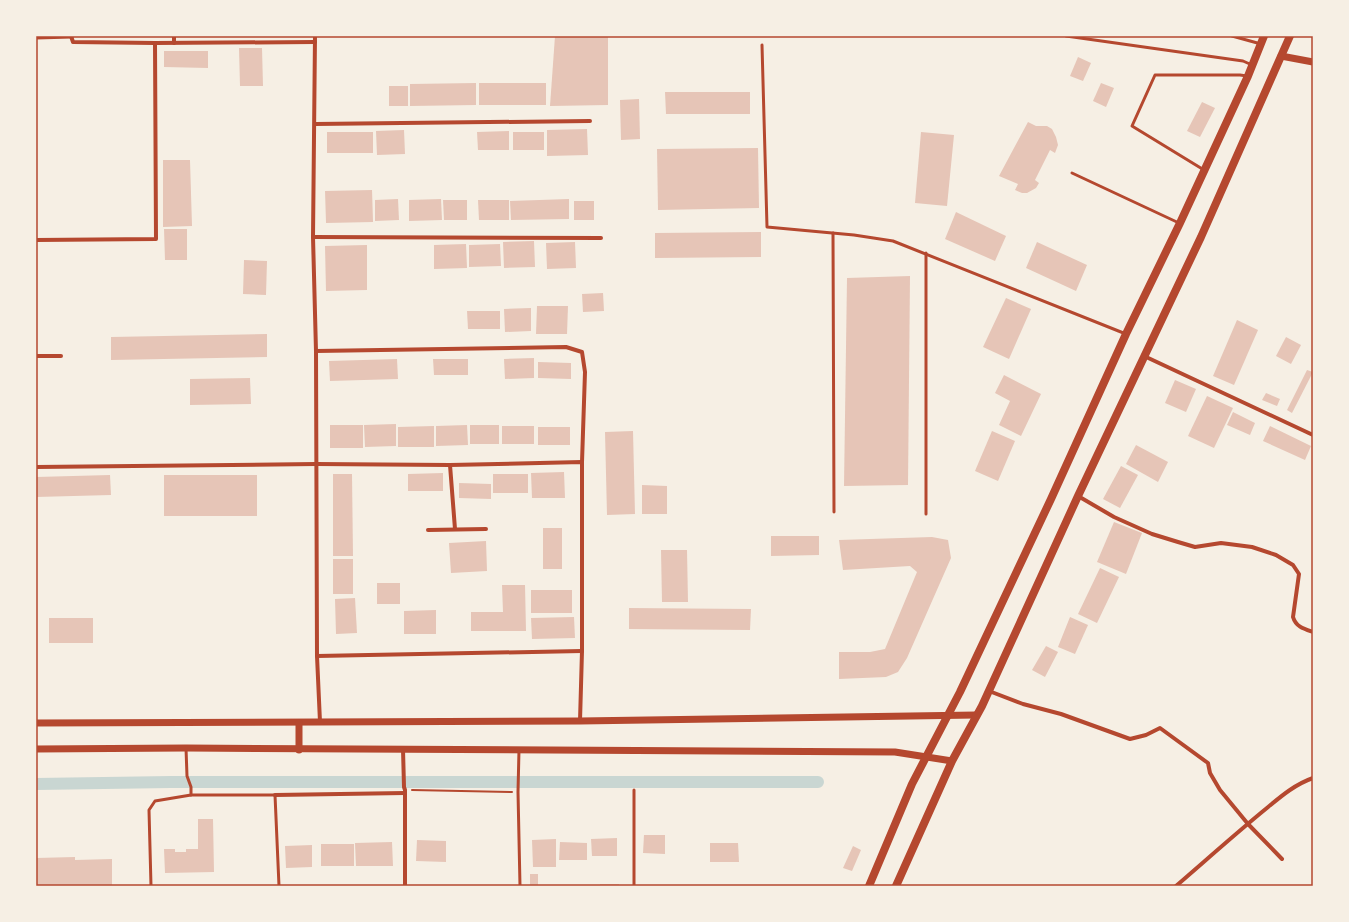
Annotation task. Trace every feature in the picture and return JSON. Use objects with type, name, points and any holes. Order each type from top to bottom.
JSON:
[{"type":"main road","points":[[869,886],[912,784],[948,715],[1051,499],[1126,334],[1180,223],[1248,76],[1264,36]]},
{"type":"main road","points":[[896,886],[952,761],[988,691],[1201,236],[1290,36]]},
{"type":"street","points":[[72,36],[73,42],[315,42]]},
{"type":"street","points":[[174,36],[174,43]]},
{"type":"street","points":[[315,36],[313,237],[316,351],[318,656],[320,723]]},
{"type":"street","points":[[36,240],[156,239],[155,43]]},
{"type":"street","points":[[1281,56],[1313,62]]},
{"type":"street","points":[[315,124],[590,121]]},
{"type":"street","points":[[313,237],[601,238]]},
{"type":"street","points":[[316,351],[566,347],[582,352],[585,372],[582,462],[582,651],[580,721]]},
{"type":"street","points":[[36,356],[61,356]]},
{"type":"street","points":[[1144,356],[1313,435]]},
{"type":"street","points":[[36,467],[316,464],[450,465],[582,462]]},
{"type":"street","points":[[450,465],[454,529]]},
{"type":"street","points":[[1078,496],[1114,516],[1152,534],[1194,547],[1220,543],[1252,547],[1276,556],[1293,565],[1299,574],[1293,617],[1294,622],[1299,627],[1313,632]]},
{"type":"street","points":[[428,530],[486,529]]},
{"type":"street","points":[[318,656],[582,651]]},
{"type":"street","points":[[988,691],[1023,704],[1061,714],[1130,739],[1146,735],[1160,728],[1208,763],[1210,773],[1217,784],[1248,824],[1282,859]]},
{"type":"street","points":[[36,723],[580,721],[976,715]]},
{"type":"street","points":[[299,723],[299,750]]},
{"type":"street","points":[[36,749],[186,748],[299,750],[403,749],[895,752],[952,761]]},
{"type":"street","points":[[403,749],[403,776],[405,790],[405,886]]},
{"type":"street","points":[[1176,886],[1290,790],[1313,778]]},
{"type":"street","points":[[275,795],[405,790]]},
{"type":"lane","points":[[36,38],[72,36]]},
{"type":"lane","points":[[1066,36],[1243,61],[1252,65]]},
{"type":"lane","points":[[1232,36],[1261,44]]},
{"type":"lane","points":[[762,45],[767,227],[833,233],[893,241],[1126,334]]},
{"type":"lane","points":[[1204,170],[1132,126],[1155,75],[1248,76]]},
{"type":"lane","points":[[1072,173],[1180,223]]},
{"type":"lane","points":[[833,233],[834,512]]},
{"type":"lane","points":[[926,253],[926,514]]},
{"type":"lane","points":[[186,748],[187,776],[191,787],[191,794]]},
{"type":"lane","points":[[519,750],[518,792],[520,886]]},
{"type":"lane","points":[[634,790],[634,886]]},
{"type":"lane","points":[[151,886],[149,810],[154,801],[191,794],[275,795],[279,886]]},
{"type":"path","points":[[405,790],[518,792]]},
{"type":"building","points":[[555,36],[608,36],[608,105],[550,106]]},
{"type":"building","points":[[239,48],[262,48],[263,86],[240,86]]},
{"type":"building","points":[[164,51],[208,51],[208,68],[164,67]]},
{"type":"building","points":[[1078,57],[1091,63],[1083,81],[1070,76]]},
{"type":"building","points":[[476,83],[476,105],[410,106],[410,84]]},
{"type":"building","points":[[479,83],[546,83],[546,105],[479,105]]},
{"type":"building","points":[[1101,83],[1114,88],[1106,107],[1093,101]]},
{"type":"building","points":[[389,86],[408,86],[408,106],[389,106]]},
{"type":"building","points":[[665,92],[750,92],[750,114],[666,114]]},
{"type":"building","points":[[639,99],[640,139],[621,140],[620,100]]},
{"type":"building","points":[[1202,102],[1215,108],[1200,137],[1187,131]]},
{"type":"building","points":[[1028,122],[1036,126],[1047,126],[1052,129],[1058,145],[1055,153],[1050,150],[1035,180],[1039,183],[1036,188],[1027,193],[1022,193],[1015,190],[1018,184],[999,176]]},
{"type":"building","points":[[587,129],[588,155],[547,156],[547,130]]},
{"type":"building","points":[[404,130],[405,154],[377,155],[376,131]]},
{"type":"building","points":[[509,131],[509,150],[478,150],[477,132]]},
{"type":"building","points":[[327,132],[373,132],[373,153],[327,153]]},
{"type":"building","points":[[513,132],[544,132],[544,150],[513,150]]},
{"type":"building","points":[[921,132],[954,135],[947,206],[915,203]]},
{"type":"building","points":[[758,148],[759,208],[658,210],[657,149]]},
{"type":"building","points":[[163,160],[190,160],[192,226],[163,227]]},
{"type":"building","points":[[372,190],[373,222],[326,223],[325,191]]},
{"type":"building","points":[[398,199],[399,220],[375,221],[375,200]]},
{"type":"building","points":[[441,199],[442,220],[409,221],[409,200]]},
{"type":"building","points":[[569,199],[569,219],[511,220],[510,201]]},
{"type":"building","points":[[443,200],[467,200],[467,220],[444,220]]},
{"type":"building","points":[[478,200],[509,200],[509,220],[479,220]]},
{"type":"building","points":[[574,201],[594,201],[594,220],[574,220]]},
{"type":"building","points":[[956,212],[1006,236],[995,261],[945,239]]},
{"type":"building","points":[[164,229],[187,229],[187,260],[165,260]]},
{"type":"building","points":[[761,232],[761,257],[655,258],[655,233]]},
{"type":"building","points":[[534,241],[535,267],[504,268],[503,242]]},
{"type":"building","points":[[575,242],[576,268],[547,269],[546,243]]},
{"type":"building","points":[[1037,242],[1087,265],[1076,291],[1026,268]]},
{"type":"building","points":[[466,244],[467,268],[434,269],[434,245]]},
{"type":"building","points":[[500,244],[501,266],[469,267],[469,245]]},
{"type":"building","points":[[367,245],[367,290],[326,291],[325,246]]},
{"type":"building","points":[[244,260],[267,261],[266,295],[243,294]]},
{"type":"building","points":[[910,276],[908,485],[844,486],[847,278]]},
{"type":"building","points":[[603,293],[604,311],[583,312],[582,294]]},
{"type":"building","points":[[1006,298],[1031,309],[1009,359],[983,347]]},
{"type":"building","points":[[537,306],[568,306],[567,334],[536,334]]},
{"type":"building","points":[[531,308],[531,331],[505,332],[504,309]]},
{"type":"building","points":[[467,311],[500,311],[500,329],[468,329]]},
{"type":"building","points":[[1237,320],[1258,330],[1234,385],[1213,376]]},
{"type":"building","points":[[267,334],[267,357],[111,360],[111,337]]},
{"type":"building","points":[[1286,337],[1301,345],[1291,364],[1276,356]]},
{"type":"building","points":[[534,358],[534,378],[505,379],[504,359]]},
{"type":"building","points":[[397,359],[398,379],[330,381],[329,361]]},
{"type":"building","points":[[433,359],[468,359],[468,375],[434,375]]},
{"type":"building","points":[[538,362],[571,363],[571,379],[538,378]]},
{"type":"building","points":[[1307,370],[1313,372],[1292,413],[1287,410]]},
{"type":"building","points":[[1004,375],[1041,394],[1021,436],[999,425],[1010,401],[995,393]]},
{"type":"building","points":[[250,378],[251,404],[190,405],[190,379]]},
{"type":"building","points":[[1175,380],[1196,389],[1186,412],[1165,403]]},
{"type":"building","points":[[1266,393],[1280,399],[1277,406],[1262,400]]},
{"type":"building","points":[[1207,396],[1233,408],[1214,448],[1188,436]]},
{"type":"building","points":[[1233,412],[1255,423],[1250,435],[1227,425]]},
{"type":"building","points":[[396,424],[396,446],[365,447],[364,425]]},
{"type":"building","points":[[330,425],[363,425],[363,448],[330,448]]},
{"type":"building","points":[[467,425],[468,445],[436,446],[436,426]]},
{"type":"building","points":[[470,425],[499,425],[499,444],[470,444]]},
{"type":"building","points":[[434,426],[434,447],[398,447],[398,427]]},
{"type":"building","points":[[502,426],[534,426],[534,444],[502,444]]},
{"type":"building","points":[[1270,426],[1311,446],[1305,460],[1263,441]]},
{"type":"building","points":[[538,427],[570,427],[570,445],[538,445]]},
{"type":"building","points":[[633,431],[635,514],[607,515],[605,432]]},
{"type":"building","points":[[992,431],[1015,441],[998,481],[975,471]]},
{"type":"building","points":[[1136,445],[1168,462],[1158,482],[1126,464]]},
{"type":"building","points":[[1121,466],[1138,475],[1120,508],[1103,499]]},
{"type":"building","points":[[564,472],[565,498],[532,498],[531,473]]},
{"type":"building","points":[[443,473],[443,491],[408,491],[408,474]]},
{"type":"building","points":[[333,474],[352,474],[353,556],[333,556]]},
{"type":"building","points":[[493,474],[528,474],[528,493],[493,493]]},
{"type":"building","points":[[110,475],[111,495],[36,497],[36,477]]},
{"type":"building","points":[[164,475],[257,475],[257,516],[164,516]]},
{"type":"building","points":[[459,483],[491,484],[491,499],[459,498]]},
{"type":"building","points":[[642,485],[667,486],[667,514],[642,514]]},
{"type":"building","points":[[1114,522],[1142,533],[1126,574],[1097,562]]},
{"type":"building","points":[[543,528],[562,528],[562,569],[543,569]]},
{"type":"building","points":[[771,536],[819,536],[819,555],[771,556]]},
{"type":"building","points":[[932,537],[948,540],[951,558],[907,658],[898,672],[886,677],[839,679],[839,652],[870,652],[885,649],[917,572],[910,566],[843,570],[839,540]]},
{"type":"building","points":[[486,541],[487,571],[451,573],[449,543]]},
{"type":"building","points":[[661,550],[687,550],[688,602],[662,602]]},
{"type":"building","points":[[333,559],[353,559],[353,594],[333,594]]},
{"type":"building","points":[[1100,568],[1119,577],[1097,623],[1078,614]]},
{"type":"building","points":[[377,583],[400,583],[400,604],[377,604]]},
{"type":"building","points":[[502,585],[525,585],[526,631],[471,631],[471,612],[503,612]]},
{"type":"building","points":[[531,590],[572,590],[572,613],[531,613]]},
{"type":"building","points":[[355,598],[357,633],[336,634],[335,599]]},
{"type":"building","points":[[629,608],[751,609],[750,630],[629,629]]},
{"type":"building","points":[[436,610],[436,634],[404,634],[404,611]]},
{"type":"building","points":[[574,617],[575,638],[532,639],[531,618]]},
{"type":"building","points":[[1070,617],[1088,625],[1075,654],[1058,647]]},
{"type":"building","points":[[49,618],[93,618],[93,643],[49,643]]},
{"type":"building","points":[[1046,646],[1058,652],[1045,677],[1032,670]]},
{"type":"building","points":[[198,819],[213,819],[214,872],[165,873],[164,849],[175,849],[175,852],[186,852],[186,849],[198,849]]},
{"type":"building","points":[[644,835],[665,835],[665,854],[643,853]]},
{"type":"building","points":[[617,838],[617,856],[592,856],[591,839]]},
{"type":"building","points":[[556,839],[556,867],[533,867],[532,840]]},
{"type":"building","points":[[417,840],[446,841],[446,862],[416,861]]},
{"type":"building","points":[[392,842],[393,866],[356,866],[355,843]]},
{"type":"building","points":[[560,842],[587,843],[587,860],[559,860]]},
{"type":"building","points":[[710,843],[738,843],[739,862],[710,862]]},
{"type":"building","points":[[321,844],[354,844],[354,866],[321,866]]},
{"type":"building","points":[[312,845],[312,867],[286,868],[285,846]]},
{"type":"building","points":[[853,846],[861,850],[852,871],[843,868]]},
{"type":"building","points":[[75,857],[75,860],[112,859],[112,886],[36,886],[36,858]]},
{"type":"building","points":[[530,874],[538,874],[538,886],[530,886]]},
{"type":"building","points":[[600,884],[619,884],[619,886],[600,886]]},
{"type":"waterway","points":[[36,784],[171,782],[818,782]]}]
